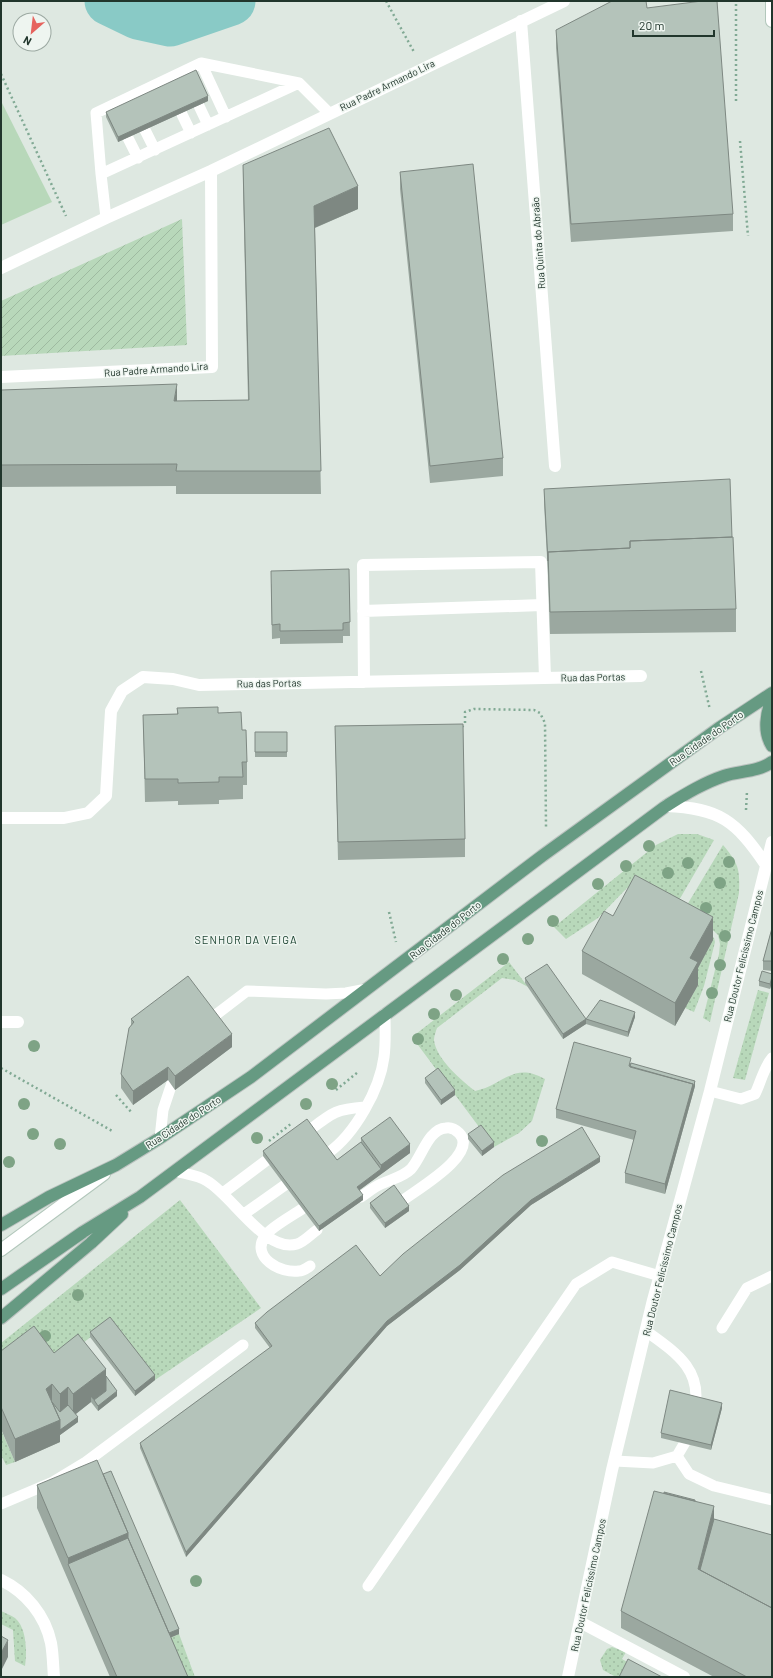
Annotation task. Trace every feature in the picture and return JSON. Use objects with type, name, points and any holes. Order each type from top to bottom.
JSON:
[{"type":"main road","name":"Rua Cidade do Porto","points":[[1,1225],[49,1197],[116,1165],[160,1138],[251,1077],[542,856],[719,728],[772,693]]},
{"type":"main road","points":[[772,699],[768,708],[766,725],[772,746]]},
{"type":"main road","points":[[1,1289],[175,1171],[666,806],[693,790],[724,776],[756,769],[772,762]]},
{"type":"main road","points":[[1,1318],[91,1243],[140,1196]]},
{"type":"street","name":"Rua Padre Armando Lira","points":[[1,268],[106,218],[211,171],[564,1]]},
{"type":"street","points":[[772,1],[772,21]]},
{"type":"street","name":"Rua Quinta do Abraão","points":[[521,21],[555,466]]},
{"type":"street","name":"Rua Padre Armando Lira","points":[[1,377],[212,367],[211,171]]},
{"type":"street","points":[[364,682],[363,565],[541,562],[545,678]]},
{"type":"street","points":[[363,611],[542,605]]},
{"type":"street","name":"Rua das Portas","points":[[1,818],[64,818],[88,813],[106,796],[111,712],[122,691],[143,677],[172,679],[199,685],[641,676]]},
{"type":"street","points":[[666,806],[691,807],[722,816],[750,841],[769,862]]},
{"type":"street","name":"Rua Doutor Felicíssimo Campos","points":[[568,1677],[614,1461],[646,1330],[710,1091],[769,862],[772,842]]},
{"type":"street","points":[[1,1022],[18,1022]]},
{"type":"street","name":"Rua Cidade do Porto","points":[[1,1250],[116,1165]]},
{"type":"street","points":[[1,1580],[27,1598],[42,1618],[51,1643],[54,1677]]},
{"type":"street","points":[[580,1622],[684,1677]]},
{"type":"lane","points":[[201,62],[226,117]]},
{"type":"lane","points":[[106,218],[96,112],[201,62],[299,83],[329,113]]},
{"type":"lane","points":[[183,71],[208,125]]},
{"type":"lane","points":[[165,80],[192,133]]},
{"type":"lane","points":[[101,174],[299,83]]},
{"type":"lane","points":[[129,97],[155,150]]},
{"type":"lane","points":[[112,105],[138,158]]},
{"type":"lane","points":[[197,1029],[247,991],[326,994],[346,993],[369,988]]},
{"type":"lane","points":[[328,1153],[340,1149],[365,1107],[378,1081],[384,1059],[385,1014]]},
{"type":"lane","points":[[710,1091],[741,1099],[755,1094],[761,1083],[764,1070],[772,1058]]},
{"type":"lane","points":[[160,1138],[163,1110],[174,1077],[164,1062]]},
{"type":"lane","points":[[311,1128],[329,1115],[341,1109],[365,1107]]},
{"type":"lane","points":[[361,1197],[369,1187],[401,1177],[411,1169],[428,1141],[436,1133],[445,1128],[455,1129],[463,1137],[464,1146],[461,1154],[452,1165],[402,1201]]},
{"type":"lane","points":[[223,1193],[267,1160]]},
{"type":"lane","points":[[175,1171],[206,1180],[223,1193],[244,1214],[255,1228],[265,1235],[288,1246],[298,1244],[317,1230]]},
{"type":"lane","points":[[244,1214],[285,1185]]},
{"type":"lane","points":[[302,1209],[265,1235],[261,1250],[265,1258],[275,1267],[287,1271],[299,1271],[310,1266]]},
{"type":"lane","points":[[368,1586],[576,1284],[612,1262],[660,1276]]},
{"type":"lane","points":[[722,1328],[748,1288],[772,1276]]},
{"type":"lane","points":[[614,1461],[652,1463],[677,1456],[687,1439],[697,1396],[694,1379],[677,1354],[646,1330]]},
{"type":"lane","points":[[1,1504],[53,1482],[86,1462],[243,1345]]},
{"type":"lane","points":[[677,1456],[689,1474],[714,1486],[772,1500]]},
{"type":"path","points":[[386,1],[423,68]]},
{"type":"path","points":[[736,1],[736,101]]},
{"type":"path","points":[[1,74],[74,233]]},
{"type":"path","points":[[740,141],[748,236]]},
{"type":"path","points":[[701,671],[712,715]]},
{"type":"path","points":[[460,730],[465,723],[466,712],[474,709],[534,710],[540,713],[545,723],[546,829]]},
{"type":"path","points":[[745,813],[747,791]]},
{"type":"path","points":[[389,912],[397,946]]},
{"type":"path","points":[[1,1068],[114,1132]]},
{"type":"path","points":[[116,1095],[132,1113]]},
{"type":"green space","points":[[1,101],[52,202],[1,225]]},
{"type":"green space","points":[[182,219],[187,345],[1,356],[1,301]]},
{"type":"green space","points":[[678,834],[697,834],[714,840],[678,902],[638,886],[627,888],[598,918],[566,939],[554,927],[656,845]]},
{"type":"green space","points":[[723,845],[735,862],[739,872],[739,893],[710,1022],[703,1018],[719,954],[720,944],[718,935],[687,905]]},
{"type":"green space","points":[[705,930],[714,938],[715,942],[704,986],[694,1012],[685,1008],[698,985],[690,981]]},
{"type":"green space","points":[[509,962],[528,987],[515,980],[502,978],[437,1028],[434,1038],[436,1047],[444,1062],[456,1075],[475,1091],[485,1088],[516,1073],[525,1072],[545,1079],[532,1121],[519,1133],[494,1147],[412,1037]]},
{"type":"green space","points":[[758,990],[769,993],[745,1080],[733,1078]]},
{"type":"green space","points":[[180,1200],[261,1308],[155,1380],[110,1322],[74,1350],[1,1374],[1,1343]]},
{"type":"green space","points":[[2,1432],[15,1462],[6,1465],[1,1455]]},
{"type":"green space","points":[[1,1611],[15,1618],[22,1628],[26,1648],[25,1666],[15,1661],[13,1630],[1,1624]]},
{"type":"green space","points":[[179,1634],[195,1677],[181,1677],[165,1640]]},
{"type":"green space","points":[[612,1647],[626,1652],[622,1659],[634,1666],[628,1677],[616,1677],[603,1670],[600,1660],[607,1649]]},
{"type":"building","points":[[612,1],[646,1],[647,8],[702,1],[717,1],[733,214],[571,224],[556,30]]},
{"type":"building","points":[[196,70],[208,96],[118,137],[106,112]]},
{"type":"building","points":[[329,128],[358,186],[314,206],[321,471],[176,471],[177,464],[1,465],[1,390],[177,384],[174,401],[249,400],[243,165]]},
{"type":"building","points":[[473,164],[503,458],[430,466],[400,172]]},
{"type":"building","points":[[730,479],[732,537],[630,541],[630,548],[548,552],[548,561],[544,489]]},
{"type":"building","points":[[733,537],[736,609],[550,612],[548,552],[630,548],[630,541]]},
{"type":"building","points":[[349,569],[350,622],[343,623],[343,630],[280,631],[280,624],[272,625],[271,571]]},
{"type":"building","points":[[218,707],[218,713],[241,712],[242,730],[246,730],[247,762],[242,762],[243,777],[219,777],[219,782],[178,783],[178,779],[145,779],[143,715],[178,714],[177,708]]},
{"type":"building","points":[[463,724],[465,839],[338,842],[335,726]]},
{"type":"building","points":[[255,732],[287,732],[287,752],[255,752]]},
{"type":"building","points":[[635,875],[713,917],[690,958],[698,962],[675,1003],[582,951],[604,911],[613,916]]},
{"type":"building","points":[[772,928],[772,961],[763,961]]},
{"type":"building","points":[[547,964],[586,1019],[563,1034],[525,978]]},
{"type":"building","points":[[762,971],[772,974],[770,984],[759,981]]},
{"type":"building","points":[[188,976],[232,1034],[175,1076],[168,1067],[133,1091],[121,1074],[129,1028],[134,1022],[131,1019]]},
{"type":"building","points":[[600,1000],[635,1012],[628,1032],[586,1019]]},
{"type":"building","points":[[574,1042],[631,1058],[629,1066],[693,1084],[665,1184],[625,1173],[636,1131],[556,1109]]},
{"type":"building","points":[[631,1063],[695,1081],[693,1088],[693,1084],[630,1067]]},
{"type":"building","points":[[438,1068],[455,1090],[441,1100],[425,1078]]},
{"type":"building","points":[[390,1117],[410,1144],[381,1165],[361,1138]]},
{"type":"building","points":[[307,1119],[337,1160],[361,1142],[381,1169],[357,1187],[363,1195],[319,1226],[263,1151]]},
{"type":"building","points":[[481,1125],[494,1142],[482,1151],[468,1134]]},
{"type":"building","points":[[582,1127],[600,1157],[531,1200],[460,1265],[387,1321],[186,1552],[140,1443],[272,1346],[255,1323],[267,1312],[356,1245],[380,1276],[403,1254],[503,1175]]},
{"type":"building","points":[[394,1185],[409,1206],[385,1223],[370,1203]]},
{"type":"building","points":[[110,1317],[155,1375],[135,1391],[90,1332]]},
{"type":"building","points":[[34,1326],[54,1353],[78,1334],[106,1369],[73,1394],[68,1387],[60,1394],[52,1384],[46,1389],[60,1420],[15,1439],[1,1407],[1,1351]]},
{"type":"building","points":[[106,1376],[117,1391],[98,1406],[94,1400],[106,1391]]},
{"type":"building","points":[[670,1390],[722,1403],[711,1445],[661,1433]]},
{"type":"building","points":[[52,1402],[60,1412],[68,1405],[78,1417],[60,1430],[60,1420]]},
{"type":"building","points":[[97,1460],[128,1533],[68,1558],[37,1485]]},
{"type":"building","points":[[111,1471],[179,1629],[169,1633],[128,1538],[128,1533],[103,1474]]},
{"type":"building","points":[[654,1491],[714,1506],[698,1569],[772,1608],[772,1677],[747,1677],[621,1611]]},
{"type":"building","points":[[664,1493],[695,1500],[695,1501]]},
{"type":"building","points":[[714,1519],[772,1535],[772,1608],[700,1570]]},
{"type":"building","points":[[128,1538],[188,1677],[117,1677],[68,1564]]},
{"type":"building","points":[[1,1636],[8,1640],[1,1653]]},
{"type":"building","points":[[628,1659],[662,1677],[619,1677]]},
{"type":"waterway","points":[[109,1],[138,15],[170,22],[231,1]]},
{"type":"district","name":"SENHOR DA VEIGA","points":[[246,940]]}]
